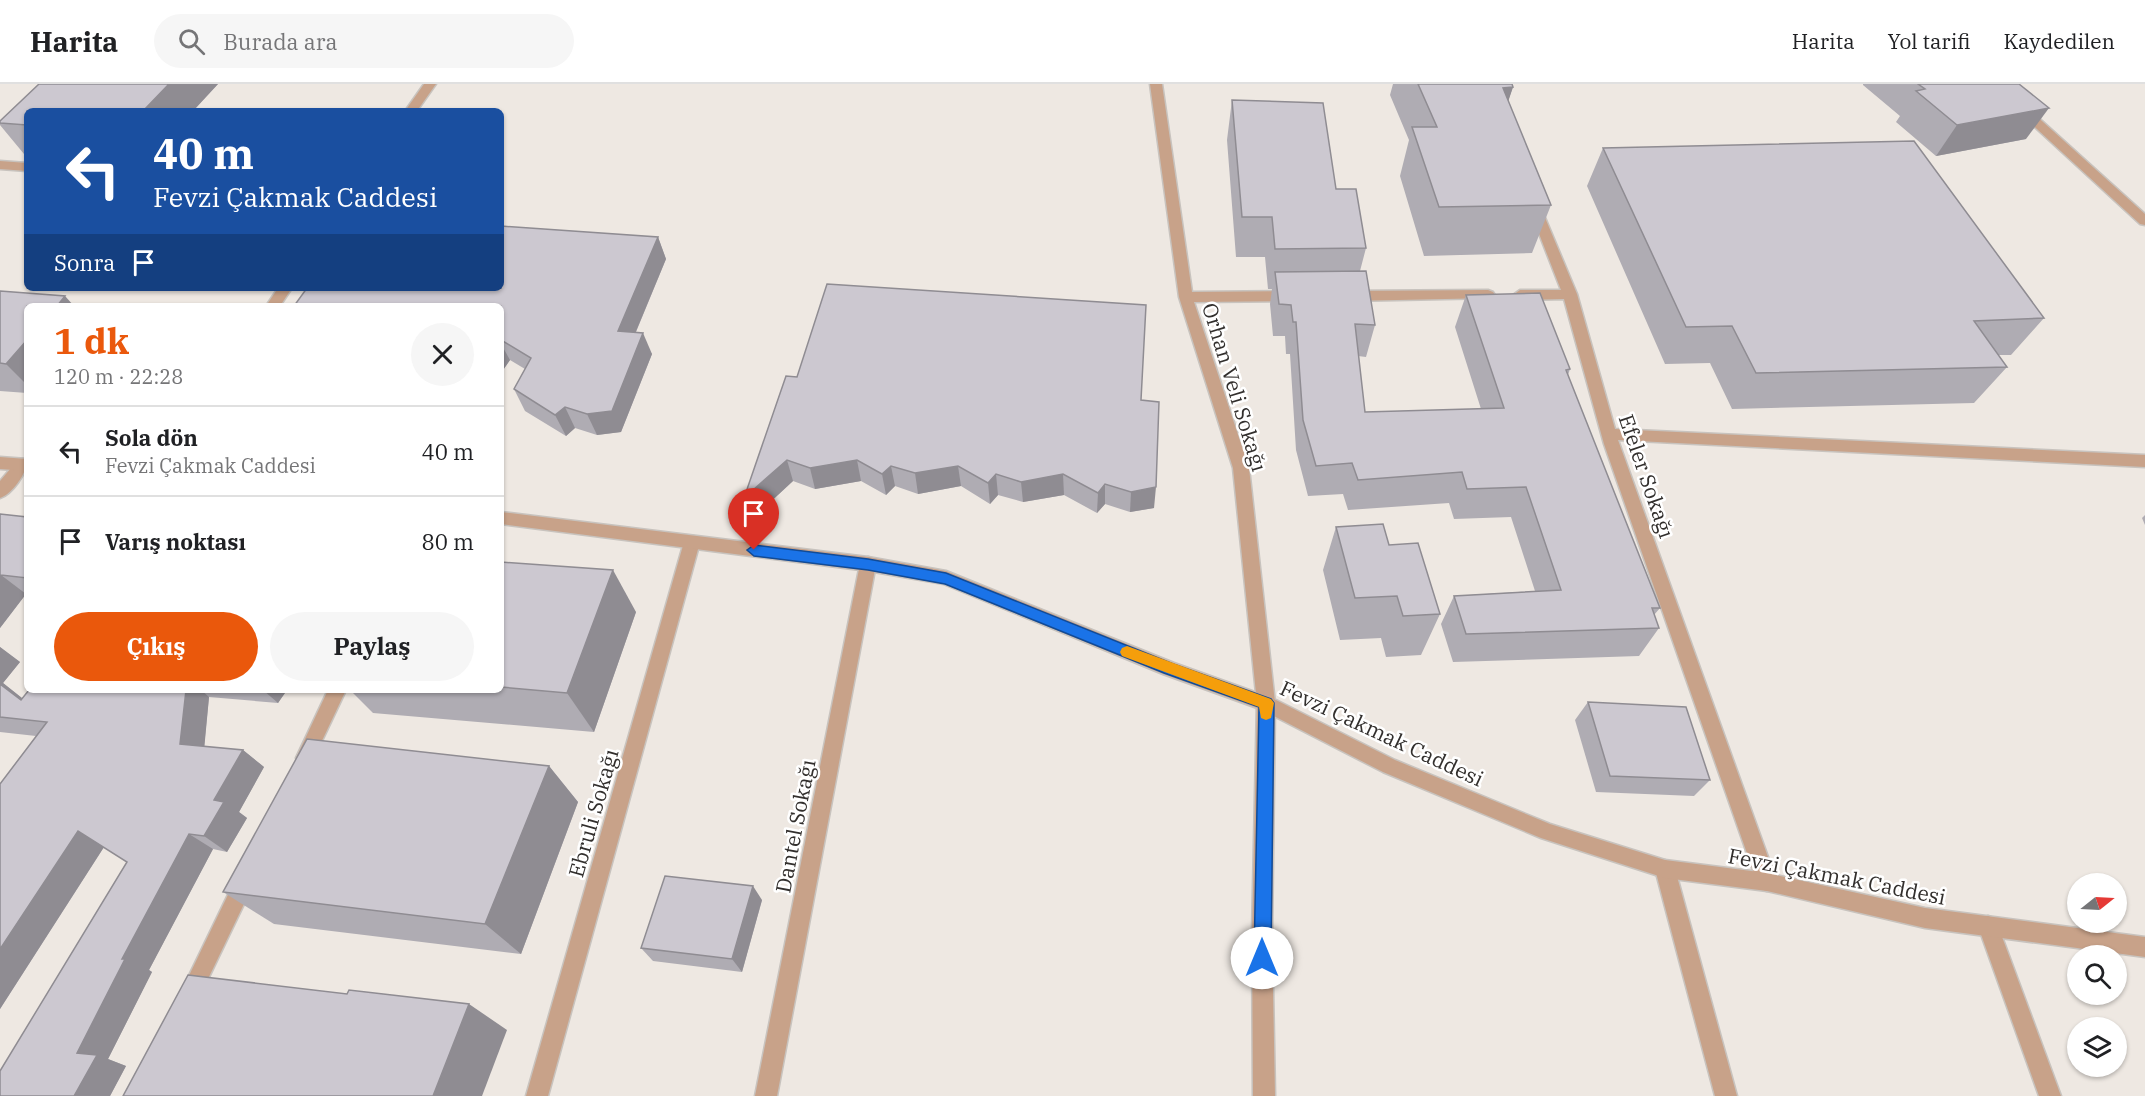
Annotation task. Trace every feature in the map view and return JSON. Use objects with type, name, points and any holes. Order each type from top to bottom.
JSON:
[{"type":"street","points":[[413,108],[430,84]]},
{"type":"street","name":"Orhan Veli Sokağı","points":[[1156,84],[1186,297],[1241,468],[1266,703],[1262,935],[1264,1096]]},
{"type":"street","points":[[1994,84],[2145,221]]},
{"type":"street","points":[[0,165],[24,167]]},
{"type":"street","name":"Efeler Sokağı","points":[[1530,195],[1570,294],[1609,434],[1767,882]]},
{"type":"street","points":[[1338,296],[1570,294]]},
{"type":"street","points":[[1186,297],[1303,296]]},
{"type":"street","points":[[1609,434],[2145,461]]},
{"type":"street","points":[[0,463],[24,465]]},
{"type":"street","points":[[0,492],[24,466]]},
{"type":"street","name":"Fevzi Çakmak Caddesi","points":[[504,518],[868,564],[946,578],[1169,669],[1266,703],[1389,766],[1538,828],[1665,869],[1767,882],[1926,918],[2145,947]]},
{"type":"street","name":"Ebruli Sokağı","points":[[537,1096],[692,542]]},
{"type":"street","name":"Dantel Sokağı","points":[[766,1096],[868,564]]},
{"type":"street","points":[[296,776],[337,693]]},
{"type":"street","points":[[183,1011],[255,861]]},
{"type":"street","points":[[1665,869],[1726,1096]]},
{"type":"street","points":[[1988,926],[2050,1096]]},
{"type":"building","points":[[39,84],[169,84],[146,108],[24,108],[24,125],[0,123]]},
{"type":"building","points":[[1418,84],[1512,84],[1513,87],[1503,88],[1551,205],[1439,207],[1412,127],[1437,127]]},
{"type":"building","points":[[1918,84],[2019,84],[2049,108],[1957,125],[1916,91],[1925,89]]},
{"type":"building","points":[[1232,100],[1323,103],[1336,189],[1356,189],[1366,248],[1275,249],[1272,217],[1242,217]]},
{"type":"building","points":[[1914,141],[2044,318],[1974,321],[2007,367],[1756,373],[1732,326],[1686,327],[1603,148]]},
{"type":"building","points":[[504,226],[658,237],[618,331],[643,333],[612,411],[587,414],[565,407],[555,415],[514,389],[531,358],[504,342],[504,303],[296,303],[305,291],[504,291]]},
{"type":"building","points":[[1366,271],[1375,325],[1355,324],[1365,412],[1504,408],[1466,295],[1540,293],[1570,369],[1566,370],[1660,608],[1652,608],[1659,628],[1466,634],[1454,596],[1561,590],[1526,487],[1467,489],[1462,472],[1358,480],[1352,463],[1316,466],[1303,420],[1296,322],[1293,322],[1291,305],[1279,304],[1275,272]]},
{"type":"building","points":[[827,284],[1146,305],[1141,400],[1159,402],[1156,487],[1131,492],[1105,484],[1098,493],[1063,474],[1021,482],[996,474],[988,483],[958,466],[915,473],[891,466],[882,474],[857,460],[810,468],[787,460],[744,498],[786,376],[797,377]]},
{"type":"building","points":[[0,291],[65,296],[59,303],[24,303],[24,343],[6,364],[0,363]]},
{"type":"building","points":[[0,514],[24,517],[24,578],[0,576]]},
{"type":"building","points":[[1383,524],[1389,545],[1418,543],[1440,614],[1403,616],[1397,596],[1355,598],[1336,527]]},
{"type":"building","points":[[504,562],[613,570],[567,693],[504,687]]},
{"type":"building","points":[[0,684],[21,700],[27,693],[186,693],[180,744],[243,750],[214,800],[224,802],[204,836],[189,834],[122,959],[125,959],[77,1053],[97,1055],[74,1096],[0,1096],[0,1071],[127,862],[78,831],[0,949],[0,784],[47,722],[0,717]]},
{"type":"building","points":[[1588,702],[1686,707],[1710,780],[1610,776]]},
{"type":"building","points":[[307,739],[549,766],[485,924],[223,892]]},
{"type":"building","points":[[665,876],[753,886],[732,959],[641,948]]},
{"type":"building","points":[[188,975],[347,994],[349,990],[469,1004],[433,1096],[123,1096]]},
{"type":"slow traffic","points":[[1127,652],[1266,703],[1266,714]]},
{"type":"route","points":[[754,550],[868,564],[946,578],[1169,669],[1266,703],[1262,958]]}]
